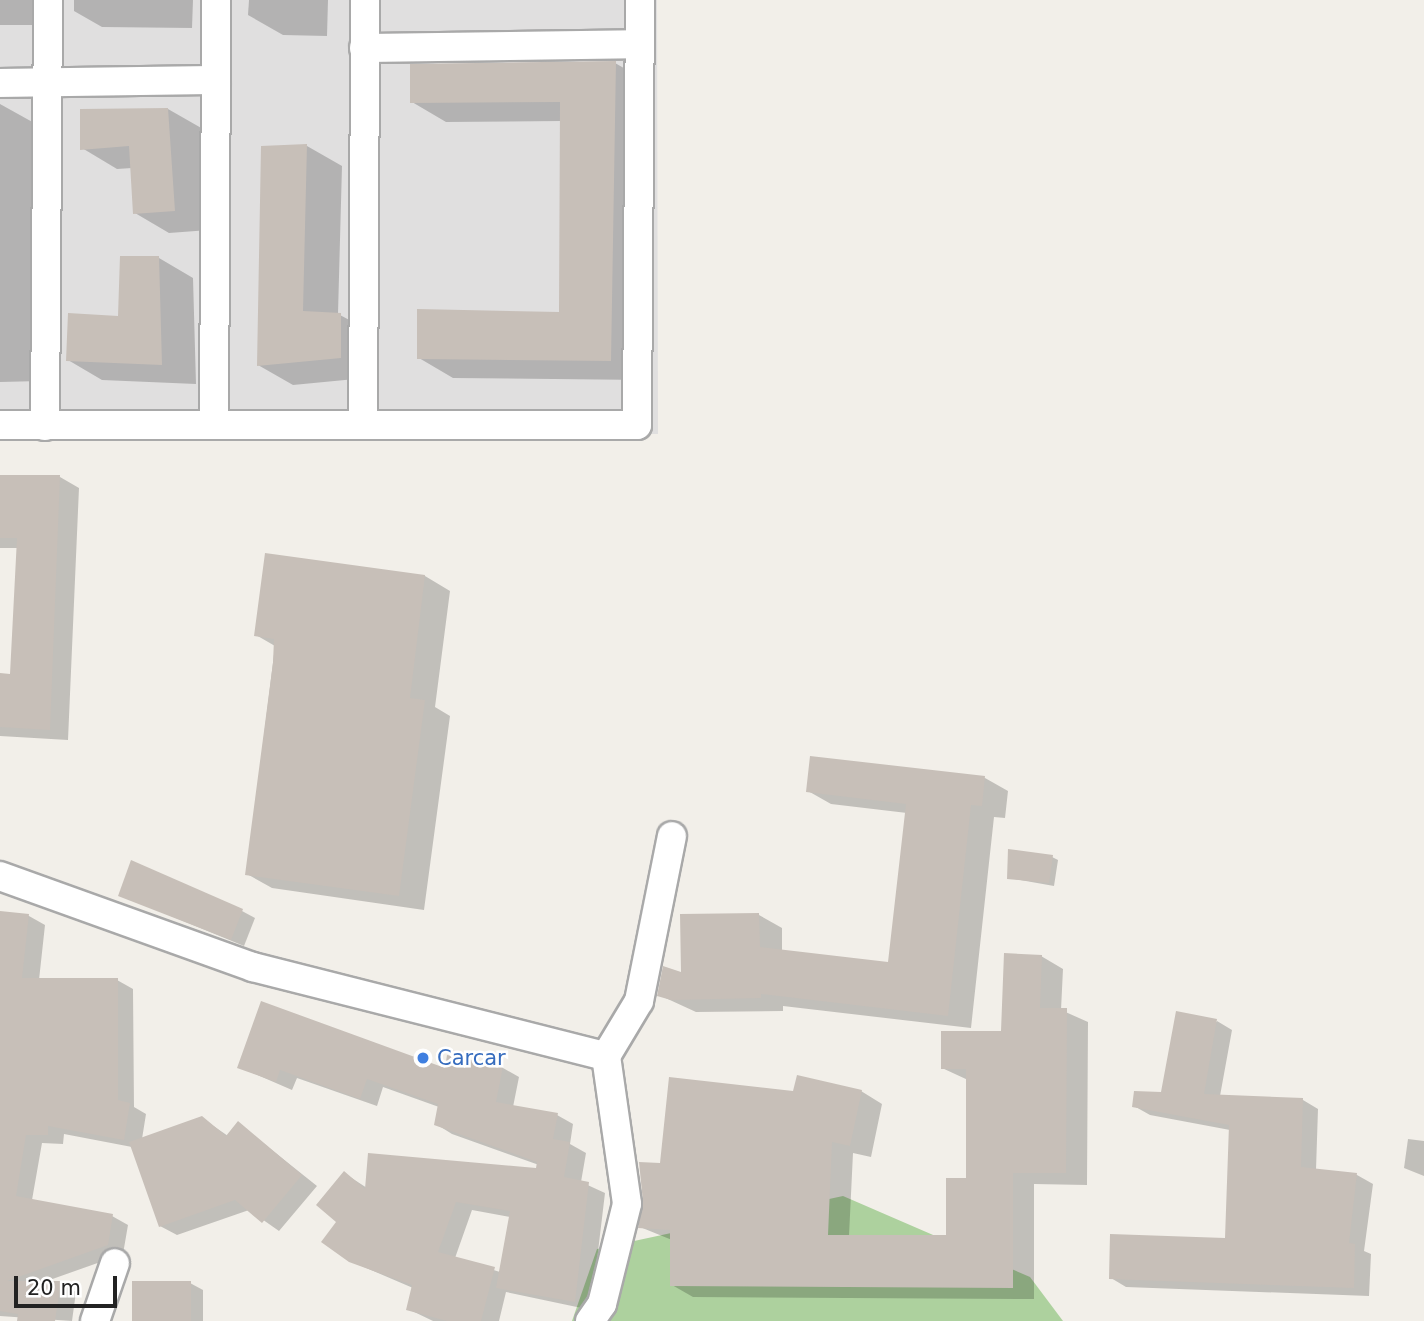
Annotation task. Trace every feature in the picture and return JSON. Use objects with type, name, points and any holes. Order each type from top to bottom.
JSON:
[{"type":"street","points":[[45,426],[50,83],[48,0]]},
{"type":"street","points":[[214,424],[216,0]]},
{"type":"street","points":[[363,425],[365,0]]},
{"type":"street","points":[[0,425],[637,425],[640,0]]},
{"type":"street","points":[[364,48],[638,44]]},
{"type":"street","points":[[0,83],[216,80]]},
{"type":"street","points":[[590,1321],[602,1304],[627,1205],[606,1056],[639,1001],[672,836]]},
{"type":"street","points":[[0,876],[253,967],[606,1056]]},
{"type":"street","points":[[95,1321],[115,1263]]},
{"type":"shaded area","points":[[0,0],[657,0],[658,434],[0,437]]},
{"type":"green space","points":[[843,1196],[1030,1277],[1063,1321],[572,1321],[597,1249]]},
{"type":"building","points":[[616,61],[611,361],[417,359],[417,309],[559,312],[560,102],[410,103],[410,64]]},
{"type":"building","points":[[168,108],[175,211],[133,214],[129,146],[80,150],[80,109]]},
{"type":"building","points":[[307,144],[303,311],[341,313],[341,358],[257,366],[261,146]]},
{"type":"building","points":[[120,256],[159,256],[162,365],[66,361],[68,313],[118,316]]},
{"type":"building","points":[[0,475],[60,475],[50,730],[0,727],[0,673],[10,674],[17,538],[0,538]]},
{"type":"building","points":[[265,553],[425,575],[410,698],[425,700],[399,896],[245,875],[273,663],[274,639],[254,636]]},
{"type":"building","points":[[810,756],[985,776],[982,806],[971,805],[948,1016],[761,994],[761,998],[671,1000],[657,996],[663,966],[681,972],[680,914],[759,913],[760,947],[888,962],[906,804],[806,792]]},
{"type":"building","points":[[1008,849],[1053,855],[1049,883],[1007,879]]},
{"type":"building","points":[[131,860],[243,909],[231,940],[118,896]]},
{"type":"building","points":[[0,911],[29,914],[22,978],[118,978],[118,1100],[130,1103],[124,1140],[48,1126],[48,1135],[26,1135],[16,1196],[113,1214],[108,1245],[7,1281],[61,1281],[55,1321],[17,1321],[18,1314],[0,1311]]},
{"type":"building","points":[[1004,953],[1042,955],[1040,1008],[1067,1008],[1066,1173],[1013,1173],[1013,1288],[670,1286],[670,1230],[638,1228],[643,1202],[639,1162],[660,1163],[669,1077],[793,1091],[797,1075],[862,1090],[850,1146],[832,1142],[828,1235],[946,1235],[946,1178],[966,1178],[966,1069],[941,1069],[941,1031],[1001,1031]]},
{"type":"building","points":[[261,1001],[445,1068],[447,1055],[503,1066],[496,1102],[558,1113],[553,1139],[570,1142],[564,1177],[589,1182],[575,1302],[496,1288],[510,1211],[456,1202],[438,1252],[495,1267],[481,1321],[447,1321],[406,1310],[412,1285],[349,1262],[321,1242],[336,1222],[316,1205],[344,1171],[365,1189],[368,1153],[536,1168],[537,1162],[434,1125],[438,1104],[367,1079],[360,1099],[280,1070],[276,1082],[237,1068]]},
{"type":"building","points":[[1176,1011],[1217,1019],[1204,1094],[1303,1098],[1301,1167],[1357,1173],[1349,1243],[1355,1244],[1354,1288],[1109,1279],[1110,1234],[1225,1238],[1229,1125],[1132,1107],[1134,1091],[1161,1092]]},
{"type":"building","points":[[202,1116],[226,1136],[238,1121],[302,1175],[262,1223],[235,1200],[159,1227],[129,1142]]},
{"type":"building","points":[[132,1281],[191,1281],[191,1321],[132,1321]]},
{"type":"place","name":"Carcar","points":[[423,1058]]}]
